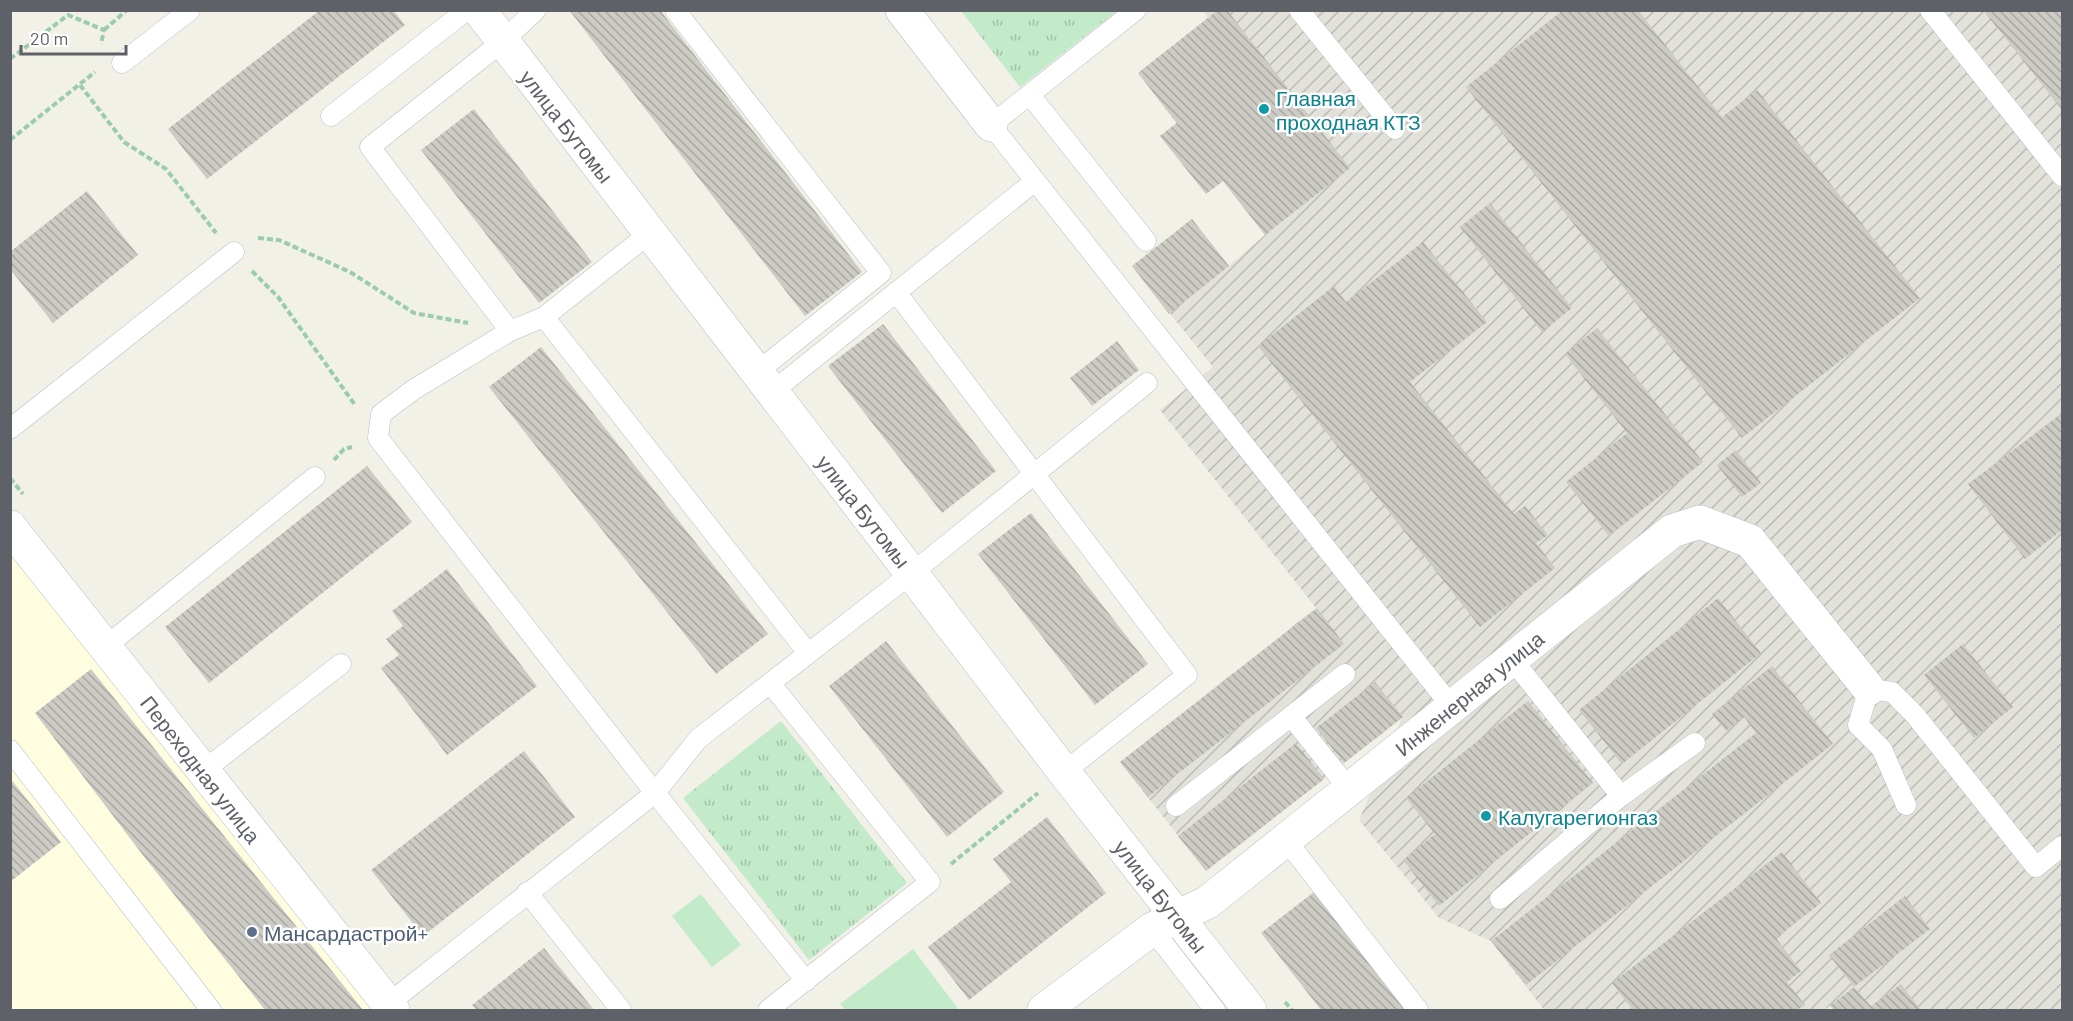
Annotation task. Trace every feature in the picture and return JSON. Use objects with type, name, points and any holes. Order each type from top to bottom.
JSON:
[{"type":"street","name":"улица Бутомы","points":[[479,10],[912,573],[1054,780],[1165,922],[1250,1011]]},
{"type":"street","points":[[902,10],[991,125]]},
{"type":"street","name":"Инженерная улица","points":[[1044,1011],[1165,922],[1208,902],[1672,531],[1700,522],[1749,541],[1869,689]]},
{"type":"street","name":"Переходная улица","points":[[10,527],[390,1007]]},
{"type":"lane","points":[[122,63],[190,10]]},
{"type":"lane","points":[[331,117],[467,10]]},
{"type":"lane","points":[[510,331],[370,147],[502,42],[536,10]]},
{"type":"lane","points":[[675,10],[881,273],[765,382]]},
{"type":"lane","points":[[1136,10],[991,125],[1452,707]]},
{"type":"lane","points":[[1299,10],[1395,129]]},
{"type":"lane","points":[[1930,10],[2062,176]]},
{"type":"lane","points":[[1030,95],[1146,241]]},
{"type":"lane","points":[[765,382],[896,292],[1035,181]]},
{"type":"lane","points":[[650,233],[544,317],[510,331],[413,390],[381,414],[378,438],[655,793],[806,981]]},
{"type":"lane","points":[[10,429],[234,252]]},
{"type":"lane","points":[[896,292],[1187,675],[1054,780]]},
{"type":"lane","points":[[544,317],[808,653]]},
{"type":"lane","points":[[390,1007],[527,892],[655,793],[698,739],[912,573],[1147,383]]},
{"type":"lane","points":[[105,647],[315,477]]},
{"type":"lane","points":[[1512,659],[1621,796]]},
{"type":"lane","points":[[203,771],[341,664]]},
{"type":"lane","points":[[1176,806],[1346,674]]},
{"type":"lane","points":[[768,1011],[930,882],[770,683]]},
{"type":"lane","points":[[1906,805],[1882,749],[1858,725],[1869,689],[1892,693],[1915,715],[2036,867],[2062,846]]},
{"type":"lane","points":[[1292,716],[1349,789]]},
{"type":"lane","points":[[1500,899],[1621,796],[1695,743]]},
{"type":"lane","points":[[10,750],[211,1011]]},
{"type":"lane","points":[[1286,840],[1418,1011]]},
{"type":"lane","points":[[527,892],[621,1011]]},
{"type":"lane","points":[[1165,922],[1215,1011]]},
{"type":"path","points":[[99,52],[104,30],[128,10]]},
{"type":"path","points":[[10,59],[68,15],[104,30]]},
{"type":"path","points":[[10,140],[94,74],[97,63]]},
{"type":"path","points":[[80,85],[124,142],[166,169],[219,236],[278,297],[378,438],[345,449],[315,477]]},
{"type":"path","points":[[249,238],[279,240],[350,272],[414,313],[510,331]]},
{"type":"path","points":[[930,882],[1054,780]]},
{"type":"shaded area","points":[[1203,11],[2062,11],[2062,1010],[1921,1010],[1901,984],[1866,1010],[1834,1010],[1830,1006],[1824,1010],[1544,1010],[1491,941],[1439,918],[1359,820],[1402,718],[1206,871],[1120,762],[1316,608],[1160,410],[1213,367],[1132,266],[1192,219],[1229,266],[1265,235],[1223,181],[1206,194],[1160,136],[1176,123],[1138,73],[1208,18]]},
{"type":"shaded area","points":[[11,546],[379,1010],[11,1010]]},
{"type":"green space","points":[[961,11],[1117,11],[1020,87]]},
{"type":"green space","points":[[781,721],[907,883],[809,960],[683,798]]},
{"type":"green space","points":[[701,894],[741,945],[712,967],[672,916]]},
{"type":"green space","points":[[913,949],[959,1010],[845,1010],[840,1004]]},
{"type":"building","points":[[320,10],[393,10],[405,25],[207,179],[168,129]]},
{"type":"building","points":[[569,10],[660,10],[862,272],[805,316]]},
{"type":"building","name":"Главная проходная КТЗ","points":[[1218,10],[1227,10],[1350,168],[1265,235],[1223,181],[1206,194],[1160,136],[1177,123],[1138,73]]},
{"type":"building","points":[[1563,10],[1638,10],[1722,117],[1757,90],[1920,298],[1742,438],[1466,87]]},
{"type":"building","points":[[1983,10],[2062,10],[2062,110]]},
{"type":"building","points":[[474,109],[592,262],[539,303],[421,150]]},
{"type":"building","points":[[87,191],[138,255],[53,323],[10,269],[10,252]]},
{"type":"building","points":[[1490,203],[1572,308],[1542,332],[1460,227]]},
{"type":"building","points":[[1192,219],[1229,266],[1169,314],[1132,266]]},
{"type":"building","points":[[1423,242],[1487,322],[1410,382],[1514,514],[1525,506],[1548,535],[1536,543],[1555,568],[1480,627],[1258,346],[1334,286],[1346,302]]},
{"type":"building","points":[[883,324],[996,471],[942,513],[828,366]]},
{"type":"building","points":[[1597,328],[1703,462],[1609,536],[1566,482],[1627,433],[1565,354]]},
{"type":"building","points":[[1117,341],[1139,370],[1092,406],[1070,378]]},
{"type":"building","points":[[541,347],[768,634],[716,674],[489,387]]},
{"type":"building","points":[[2062,413],[2062,530],[2025,559],[1968,484]]},
{"type":"building","points":[[1736,450],[1761,483],[1742,497],[1717,465]]},
{"type":"building","points":[[367,466],[412,522],[209,683],[165,627]]},
{"type":"building","points":[[1031,513],[1148,664],[1095,705],[978,554]]},
{"type":"building","points":[[447,569],[537,686],[447,755],[381,668],[399,655],[386,639],[403,626],[392,611]]},
{"type":"building","points":[[1718,598],[1761,653],[1622,764],[1579,710]]},
{"type":"building","points":[[1317,608],[1344,644],[1148,797],[1120,762]]},
{"type":"building","points":[[886,641],[1004,792],[947,837],[829,686]]},
{"type":"building","points":[[1963,644],[2013,707],[1974,738],[1924,675]]},
{"type":"building","points":[[1772,666],[1833,744],[1526,985],[1491,941],[1756,733],[1744,717],[1726,731],[1712,714]]},
{"type":"building","points":[[91,669],[363,1010],[265,1010],[35,713]]},
{"type":"building","points":[[1375,682],[1403,717],[1344,763],[1316,728]]},
{"type":"building","name":"Калугарегионгаз","points":[[1528,701],[1593,783],[1439,906],[1403,860],[1435,834],[1406,798]]},
{"type":"building","points":[[1296,743],[1324,779],[1206,871],[1178,836]]},
{"type":"building","points":[[524,751],[575,817],[423,936],[371,870]]},
{"type":"building","points":[[10,778],[61,842],[10,882]]},
{"type":"building","points":[[1047,817],[1106,893],[969,1000],[928,947],[1011,882],[993,859]]},
{"type":"building","points":[[1782,852],[1821,903],[1776,938],[1801,971],[1787,982],[1805,1005],[1797,1010],[1630,1010],[1632,1009],[1612,983]]},
{"type":"building","points":[[1314,892],[1406,1010],[1321,1010],[1261,933]]},
{"type":"building","points":[[1905,896],[1930,929],[1854,987],[1829,955]]},
{"type":"building","points":[[544,948],[594,1010],[476,1010],[472,1005]]},
{"type":"building","points":[[1901,984],[1921,1010],[1834,1010],[1830,1006],[1854,987],[1871,1006]]},
{"type":"place","name":"Главная проходная КТЗ","points":[[1264,109]]},
{"type":"place","name":"Калугарегионгаз","points":[[1486,816]]},
{"type":"place","name":"Мансардастрой+","points":[[252,932]]}]
